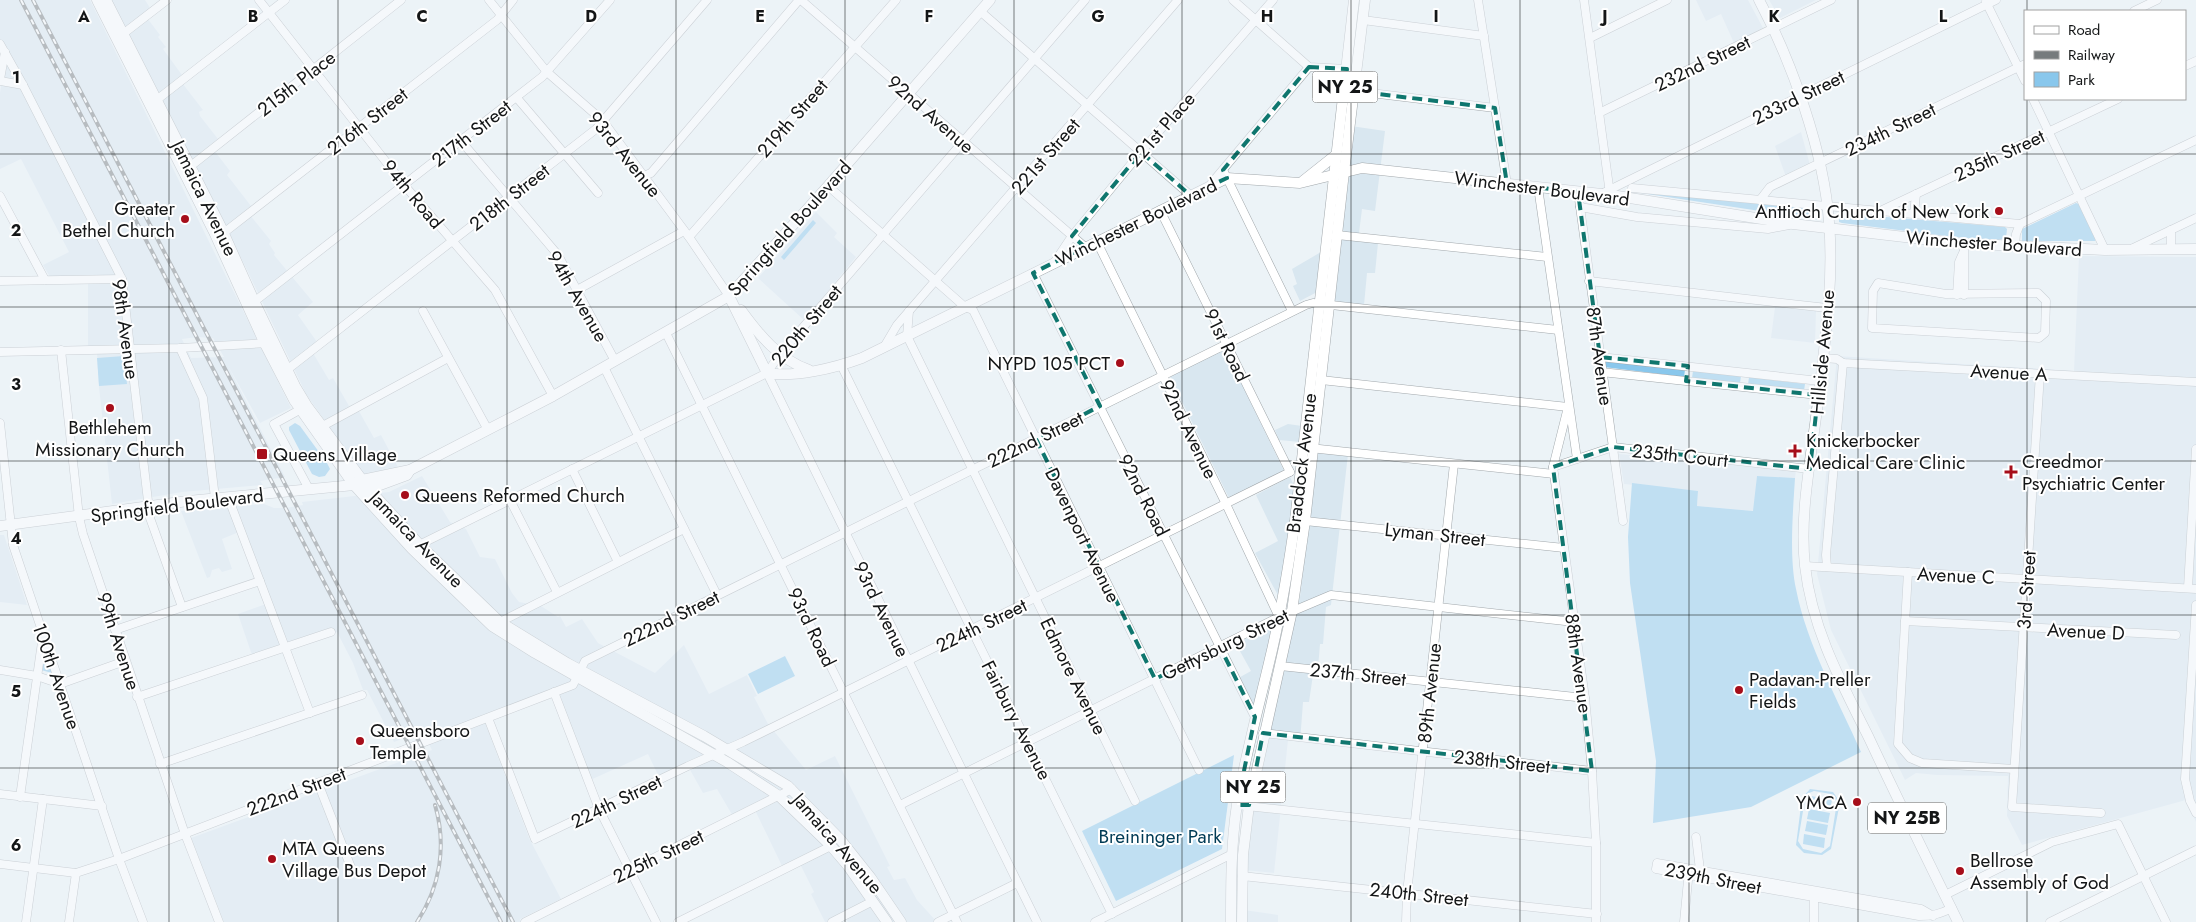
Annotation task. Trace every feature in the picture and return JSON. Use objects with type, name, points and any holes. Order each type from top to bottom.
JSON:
[{"type":"main road","name":"Jamaica Avenue","points":[[97,0],[120,37],[187,169],[220,235],[269,343],[304,408],[362,485],[416,547],[496,624],[713,754],[779,796],[831,846],[887,922]]},
{"type":"main road","name":"Jamaica Avenue","points":[[106,0],[120,37]]},
{"type":"main road","name":"Springfield Boulevard","points":[[0,526],[215,498],[362,485],[410,470],[553,396],[729,296],[828,186],[990,0]]},
{"type":"main road","name":"Braddock Avenue","points":[[1231,922],[1232,854],[1237,805],[1288,575],[1295,473],[1308,448],[1321,380],[1325,305],[1337,235],[1340,173],[1337,154],[1354,0]]},
{"type":"main road","name":"Braddock Avenue","points":[[1242,922],[1242,876],[1249,805],[1292,611],[1306,521],[1308,448],[1340,173],[1354,91],[1366,0]]},
{"type":"main road","name":"Hillside Avenue","points":[[1759,0],[1800,96],[1811,129],[1830,229],[1823,358],[1803,537],[1811,606],[1826,648],[1958,922]]},
{"type":"main road","points":[[1300,183],[1337,154]]},
{"type":"main road","name":"Winchester Boulevard","points":[[767,373],[794,375],[862,358],[1210,185],[1225,174],[1300,183],[1362,168],[1578,192],[1631,193],[1794,224],[1964,248],[2015,246],[2105,250],[2196,249]]},
{"type":"main road","name":"93rd Avenue","points":[[729,296],[755,329],[780,354],[796,366],[809,370]]},
{"type":"main road","name":"93rd Avenue","points":[[729,296],[767,373]]},
{"type":"main road","name":"Jamaica Avenue","points":[[269,343],[288,369],[304,408]]},
{"type":"main road","name":"Jamaica Avenue","points":[[362,485],[416,547]]},
{"type":"main road","name":"Jamaica Avenue","points":[[579,674],[728,749],[792,789],[840,839],[871,878],[901,922]]},
{"type":"street","points":[[120,37],[167,0]]},
{"type":"street","name":"94th Road","points":[[259,0],[404,186],[495,290],[553,396]]},
{"type":"street","points":[[153,103],[285,0]]},
{"type":"street","name":"215th Place","points":[[187,169],[401,0]]},
{"type":"street","name":"93rd Avenue","points":[[489,0],[547,72],[602,121],[687,234],[729,296]]},
{"type":"street","name":"216th Street","points":[[220,235],[497,20],[513,0]]},
{"type":"street","name":"218th Street","points":[[288,369],[596,129],[707,0]]},
{"type":"street","points":[[644,176],[651,173],[800,0]]},
{"type":"street","name":"92nd Avenue","points":[[800,0],[1085,247]]},
{"type":"street","name":"219th Street","points":[[577,290],[687,234],[896,0]]},
{"type":"street","name":"220th Street","points":[[416,547],[767,373],[780,354],[1085,0]]},
{"type":"street","name":"221st Street","points":[[883,348],[898,324],[1017,189],[1178,0]]},
{"type":"street","points":[[1233,0],[1309,67],[1346,70]]},
{"type":"street","name":"221st Place","points":[[1054,263],[1072,236],[1141,152],[1272,0]]},
{"type":"street","points":[[1478,0],[1507,184]]},
{"type":"street","points":[[1584,0],[1600,113],[1607,193]]},
{"type":"street","points":[[1590,38],[1668,0]]},
{"type":"street","name":"232nd Street","points":[[1600,113],[1831,0]]},
{"type":"street","name":"233rd Street","points":[[1607,193],[1633,178],[1986,2],[1996,0]]},
{"type":"street","points":[[2136,10],[2157,0]]},
{"type":"street","name":"217th Street","points":[[251,305],[517,98],[547,72],[607,1]]},
{"type":"street","points":[[1986,2],[2021,66]]},
{"type":"street","points":[[980,11],[1190,195]]},
{"type":"street","points":[[1363,20],[1484,36]]},
{"type":"street","name":"98th Avenue","points":[[0,44],[23,85],[122,279],[150,518],[182,607]]},
{"type":"street","points":[[5,52],[0,80],[23,85]]},
{"type":"street","name":"234th Street","points":[[1760,200],[1770,187],[2021,66]]},
{"type":"street","points":[[1292,311],[1225,174],[1309,67]]},
{"type":"street","points":[[1354,91],[1495,108]]},
{"type":"street","points":[[517,98],[598,193]]},
{"type":"street","points":[[2034,100],[2105,250]]},
{"type":"street","name":"235th Street","points":[[1879,211],[2116,100]]},
{"type":"street","points":[[2015,246],[2016,234],[2020,224],[2196,140]]},
{"type":"street","name":"94th Avenue","points":[[461,141],[558,255],[616,361]]},
{"type":"street","points":[[1631,193],[1633,178]]},
{"type":"street","name":"Davenport Avenue","points":[[828,186],[965,307],[973,310],[1199,770]]},
{"type":"street","name":"88th Avenue","points":[[1538,187],[1568,407],[1577,459]]},
{"type":"street","name":"87th Avenue","points":[[1578,192],[1623,521]]},
{"type":"street","name":"Winchester Boulevard","points":[[1631,193],[1760,200],[2020,224]]},
{"type":"street","points":[[1914,214],[1916,194]]},
{"type":"street","points":[[0,196],[45,280]]},
{"type":"street","name":"Winchester Boulevard","points":[[1580,207],[1637,217],[1768,229],[1794,224]]},
{"type":"street","name":"91st Road","points":[[1160,210],[1226,344],[1295,473]]},
{"type":"street","points":[[2129,250],[2196,218]]},
{"type":"street","points":[[2171,230],[2171,249]]},
{"type":"street","points":[[1337,235],[1547,257]]},
{"type":"street","name":"92nd Avenue","points":[[1097,242],[1226,504],[1279,617]]},
{"type":"street","points":[[1960,295],[1959,262],[1964,248]]},
{"type":"street","name":"92nd Road","points":[[1033,273],[1255,717]]},
{"type":"street","points":[[0,282],[122,279]]},
{"type":"street","points":[[1589,281],[1827,308]]},
{"type":"street","points":[[1878,282],[1960,295],[2038,293],[2046,301],[2045,333],[2039,338],[1872,328],[1873,291],[1878,282]]},
{"type":"street","name":"222nd Street","points":[[0,864],[76,873],[119,859],[573,685],[585,661],[1306,305],[1325,305],[1558,330]]},
{"type":"street","points":[[423,311],[488,430]]},
{"type":"street","points":[[907,336],[910,311]]},
{"type":"street","name":"93rd Road","points":[[666,332],[957,922]]},
{"type":"street","name":"Edmore Avenue","points":[[907,336],[1135,801]]},
{"type":"street","points":[[0,352],[180,348],[269,343]]},
{"type":"street","points":[[180,348],[203,398],[215,498]]},
{"type":"street","name":"99th Avenue","points":[[61,350],[80,517],[137,697],[185,834],[219,922]]},
{"type":"street","points":[[1600,357],[1820,381]]},
{"type":"street","points":[[319,429],[448,358]]},
{"type":"street","name":"Avenue A","points":[[1823,358],[1837,359],[1844,363],[2196,382]]},
{"type":"street","points":[[1827,567],[1826,555],[1844,363]]},
{"type":"street","name":"Fairbury Avenue","points":[[841,364],[1112,914]]},
{"type":"street","points":[[1686,381],[1688,366]]},
{"type":"street","name":"94th Avenue","points":[[604,368],[717,595]]},
{"type":"street","points":[[1602,372],[1818,395]]},
{"type":"street","name":"93rd Avenue","points":[[767,373],[1037,922]]},
{"type":"street","points":[[1743,387],[1744,373]]},
{"type":"street","name":"3rd Street","points":[[2040,374],[2012,807],[2101,813]]},
{"type":"street","points":[[1321,380],[1568,407]]},
{"type":"street","name":"88th Avenue","points":[[1568,407],[1554,470],[1585,698],[1596,842],[1597,918]]},
{"type":"street","points":[[304,408],[274,424],[310,489]]},
{"type":"street","name":"100th Avenue","points":[[0,423],[13,545],[119,859],[143,922]]},
{"type":"street","name":"235th Court","points":[[1554,470],[1577,459],[1612,447],[1810,469]]},
{"type":"street","points":[[1308,448],[1454,464],[1554,470]]},
{"type":"street","points":[[2192,589],[2196,449]]},
{"type":"street","name":"89th Avenue","points":[[1406,922],[1406,893],[1454,464]]},
{"type":"street","points":[[572,469],[618,562]]},
{"type":"street","name":"224th Street","points":[[488,718],[536,839],[713,754],[728,749],[1226,504],[1295,473]]},
{"type":"street","points":[[228,497],[310,713]]},
{"type":"street","points":[[510,500],[557,592]]},
{"type":"street","name":"Lyman Street","points":[[1306,521],[1564,548]]},
{"type":"street","points":[[496,624],[684,529]]},
{"type":"street","name":"Avenue C","points":[[1805,566],[2192,589]]},
{"type":"street","points":[[1908,572],[1898,744],[1910,758],[1922,763],[2014,769]]},
{"type":"street","points":[[115,630],[260,581]]},
{"type":"street","name":"Gettysburg Street","points":[[900,805],[1279,617],[1331,595],[1574,622]]},
{"type":"street","points":[[2196,605],[2185,779],[2190,801],[2196,813]]},
{"type":"street","name":"Avenue D","points":[[1906,621],[2176,635]]},
{"type":"street","points":[[137,697],[331,632]]},
{"type":"street","points":[[20,796],[43,634]]},
{"type":"street","points":[[0,670],[37,676],[60,684],[125,661]]},
{"type":"street","name":"237th Street","points":[[1280,666],[1585,698]]},
{"type":"street","points":[[554,692],[598,809],[656,922]]},
{"type":"street","points":[[160,764],[362,695]]},
{"type":"street","name":"238th Street","points":[[1264,733],[1592,771]]},
{"type":"street","points":[[318,783],[352,870]]},
{"type":"street","name":"225th Street","points":[[525,922],[792,789]]},
{"type":"street","points":[[0,794],[102,806]]},
{"type":"street","points":[[26,922],[43,799]]},
{"type":"street","points":[[1237,805],[1596,842]]},
{"type":"street","points":[[1945,895],[2052,842],[2118,824],[2166,922]]},
{"type":"street","points":[[1696,837],[1700,870]]},
{"type":"street","points":[[678,922],[831,846]]},
{"type":"street","points":[[2050,922],[2196,850]]},
{"type":"street","points":[[1095,922],[1232,854]]},
{"type":"street","name":"239th Street","points":[[1688,872],[1700,870],[1919,916],[1933,916],[1952,908]]},
{"type":"street","points":[[1684,922],[1688,872]]},
{"type":"street","name":"239th Street","points":[[1688,872],[1814,894]]},
{"type":"street","points":[[69,922],[76,873]]},
{"type":"street","name":"240th Street","points":[[1242,876],[1406,893],[1597,918]]},
{"type":"street","points":[[938,922],[1017,883]]},
{"type":"street","points":[[1814,894],[1814,922]]},
{"type":"street","points":[[832,922],[873,901]]},
{"type":"highlighted area","points":[[1309,67],[1347,69],[1344,90],[1495,108],[1507,184],[1578,192],[1600,357],[1688,366],[1686,381],[1818,395],[1810,469],[1613,447],[1553,467],[1592,771],[1263,733],[1249,805],[1237,805],[1255,717],[1220,647],[1155,679],[1036,439],[1100,406],[1033,273],[1085,247],[1072,236],[1141,152],[1190,195],[1227,178],[1223,170]]},
{"type":"shaded area","points":[[0,0],[90,0],[291,408],[260,423],[227,364],[285,477],[260,481],[263,485],[182,492],[112,504],[97,353],[88,353],[88,276],[50,277],[43,265],[69,252],[21,159],[0,169],[0,93],[2,80],[0,79]],"holes":[[[197,337],[213,338],[224,357],[191,358],[182,339]]]},
{"type":"shaded area","points":[[111,0],[145,0],[150,8],[144,14],[160,35],[158,37],[166,47],[163,49],[182,75],[179,79],[203,110],[199,112],[200,116],[218,139],[210,145],[230,171],[227,175],[251,206],[246,210],[271,241],[269,244],[275,253],[274,255],[313,302],[298,315],[317,342],[310,348],[329,380],[333,378],[349,406],[355,404],[374,438],[381,435],[399,469],[364,476],[306,394],[248,272]]},
{"type":"shaded area","points":[[1696,0],[1748,0],[1763,28],[1734,43],[1721,14],[1706,21]]},
{"type":"shaded area","points":[[1769,0],[1816,0],[1780,18]]},
{"type":"shaded area","points":[[1351,126],[1385,131],[1375,211],[1362,209],[1358,241],[1378,243],[1375,273],[1367,273],[1364,305],[1333,301]]},
{"type":"shaded area","points":[[1801,132],[1810,165],[1786,177],[1775,146]]},
{"type":"shaded area","points":[[816,212],[837,233],[834,237],[856,257],[804,320],[758,278]]},
{"type":"shaded area","points":[[1321,252],[1317,292],[1300,301],[1293,286],[1297,284],[1292,269]]},
{"type":"shaded area","name":"Creedmor Psychiatric Center","points":[[2079,256],[2196,257],[2196,822],[2186,800],[2022,845],[2007,816],[2008,776],[1916,773],[1905,780],[1831,630],[1817,574],[1837,356],[2074,371]]},
{"type":"shaded area","points":[[1775,307],[1816,311],[1815,343],[1771,338]]},
{"type":"shaded area","points":[[1225,349],[1284,471],[1229,498],[1170,377]]},
{"type":"shaded area","points":[[1288,424],[1302,426],[1300,442],[1279,440],[1275,430]]},
{"type":"shaded area","points":[[1318,451],[1348,454],[1331,605],[1326,607],[1323,644],[1320,644],[1318,668],[1314,668],[1309,702],[1303,702],[1300,742],[1288,740],[1274,873],[1244,870],[1260,766],[1300,597]]},
{"type":"shaded area","points":[[1619,454],[1796,471],[1795,478],[1757,476],[1754,511],[1697,506],[1698,491],[1624,484]]},
{"type":"shaded area","points":[[422,476],[450,522],[466,529],[480,557],[495,559],[512,593],[519,602],[541,606],[558,617],[560,616],[566,627],[582,619],[598,643],[655,673],[684,645],[709,694],[747,675],[757,696],[754,697],[768,724],[806,770],[835,756],[890,866],[887,867],[894,880],[905,878],[917,900],[937,922],[848,922],[844,916],[832,922],[825,922],[811,894],[814,892],[799,862],[784,870],[754,808],[734,818],[717,789],[703,793],[689,768],[660,779],[648,754],[588,781],[554,692],[482,715],[529,838],[561,899],[520,919],[521,922],[224,922],[191,838],[432,750],[422,731],[394,742],[367,690],[363,690],[353,663],[337,632],[254,661],[238,614],[266,604],[239,532],[222,539],[232,569],[222,572],[219,568],[212,570],[210,577],[207,578],[181,511],[264,504],[274,508],[286,508],[303,505],[302,502],[389,492]]},
{"type":"shaded area","points":[[1290,477],[1296,490],[1280,599],[1255,553],[1278,541],[1256,495]]},
{"type":"shaded area","points":[[0,535],[4,535],[27,605],[0,602]]},
{"type":"shaded area","points":[[1274,625],[1251,720],[1233,681],[1251,671],[1236,644]]},
{"type":"shaded area","points":[[1244,910],[1278,915],[1278,922],[1244,922]]},
{"type":"green space","points":[[1641,193],[1817,208],[1819,220]]},
{"type":"green space","points":[[2076,203],[2079,204],[2096,238],[2095,241],[2022,241],[2022,229]]},
{"type":"green space","points":[[1839,213],[2005,227],[2007,229],[2006,238],[1998,240],[1955,237],[1842,223],[1839,222]]},
{"type":"green space","points":[[813,220],[816,223],[784,260],[781,257]]},
{"type":"green space","points":[[124,356],[127,384],[99,386],[97,358]]},
{"type":"green space","points":[[1603,361],[1685,370],[1684,377],[1604,367]]},
{"type":"green space","points":[[1693,371],[1741,376],[1740,383],[1692,378]]},
{"type":"green space","points":[[1749,377],[1805,384],[1804,391],[1748,385]]},
{"type":"green space","points":[[295,423],[300,426],[327,463],[330,469],[325,476],[319,477],[312,474],[289,430],[289,427]]},
{"type":"green space","name":"Padavan-Preller Fields","points":[[1757,476],[1795,478],[1792,534],[1793,563],[1801,610],[1815,651],[1861,752],[1751,807],[1653,823],[1656,761],[1630,583],[1628,537],[1632,483],[1698,491],[1697,506],[1753,511]]},
{"type":"green space","points":[[44,646],[52,673],[41,670]]},
{"type":"green space","points":[[785,656],[795,676],[758,694],[748,674]]},
{"type":"green space","name":"Breininger Park","points":[[1234,755],[1222,849],[1116,901],[1082,831]]},
{"type":"green space","points":[[1810,789],[1833,792],[1840,802],[1831,849],[1822,855],[1804,853],[1796,845],[1802,798]],"holes":[[[1814,791],[1831,794],[1837,802],[1830,846],[1821,853],[1803,849],[1798,841],[1805,799],[1809,793]]]},
{"type":"green space","points":[[1811,796],[1832,800],[1830,810],[1809,806]]},
{"type":"green space","points":[[1809,809],[1830,813],[1828,823],[1807,819]]},
{"type":"green space","points":[[1807,821],[1828,825],[1826,835],[1805,831]]},
{"type":"green space","points":[[1804,834],[1825,838],[1824,848],[1803,844]]},
{"type":"railway","points":[[21,0],[501,922]]},
{"type":"railway","points":[[33,0],[513,922]]},
{"type":"railway","points":[[417,922],[431,895],[439,866],[441,851],[439,820],[435,805]]},
{"type":"place","name":"Anttioch Church of New York","points":[[1999,211]]},
{"type":"place","name":"Greater Bethel Church","points":[[185,219]]},
{"type":"place","name":"NYPD 105 PCT","points":[[1120,363]]},
{"type":"place","name":"Bethlehem Missionary Church","points":[[110,408]]},
{"type":"place","name":"Knickerbocker Medical Care Clinic","points":[[1795,451]]},
{"type":"place","name":"Queens Village","points":[[262,454]]},
{"type":"place","name":"Creedmor Psychiatric Center","points":[[2011,472]]},
{"type":"place","name":"Queens Reformed Church","points":[[405,495]]},
{"type":"place","name":"Padavan-Preller Fields","points":[[1739,690]]},
{"type":"place","name":"Queensboro Temple","points":[[360,741]]},
{"type":"place","name":"YMCA","points":[[1857,802]]},
{"type":"place","name":"MTA Queens Village Bus Depot","points":[[272,859]]},
{"type":"place","name":"Bellrose Assembly of God","points":[[1960,871]]}]
